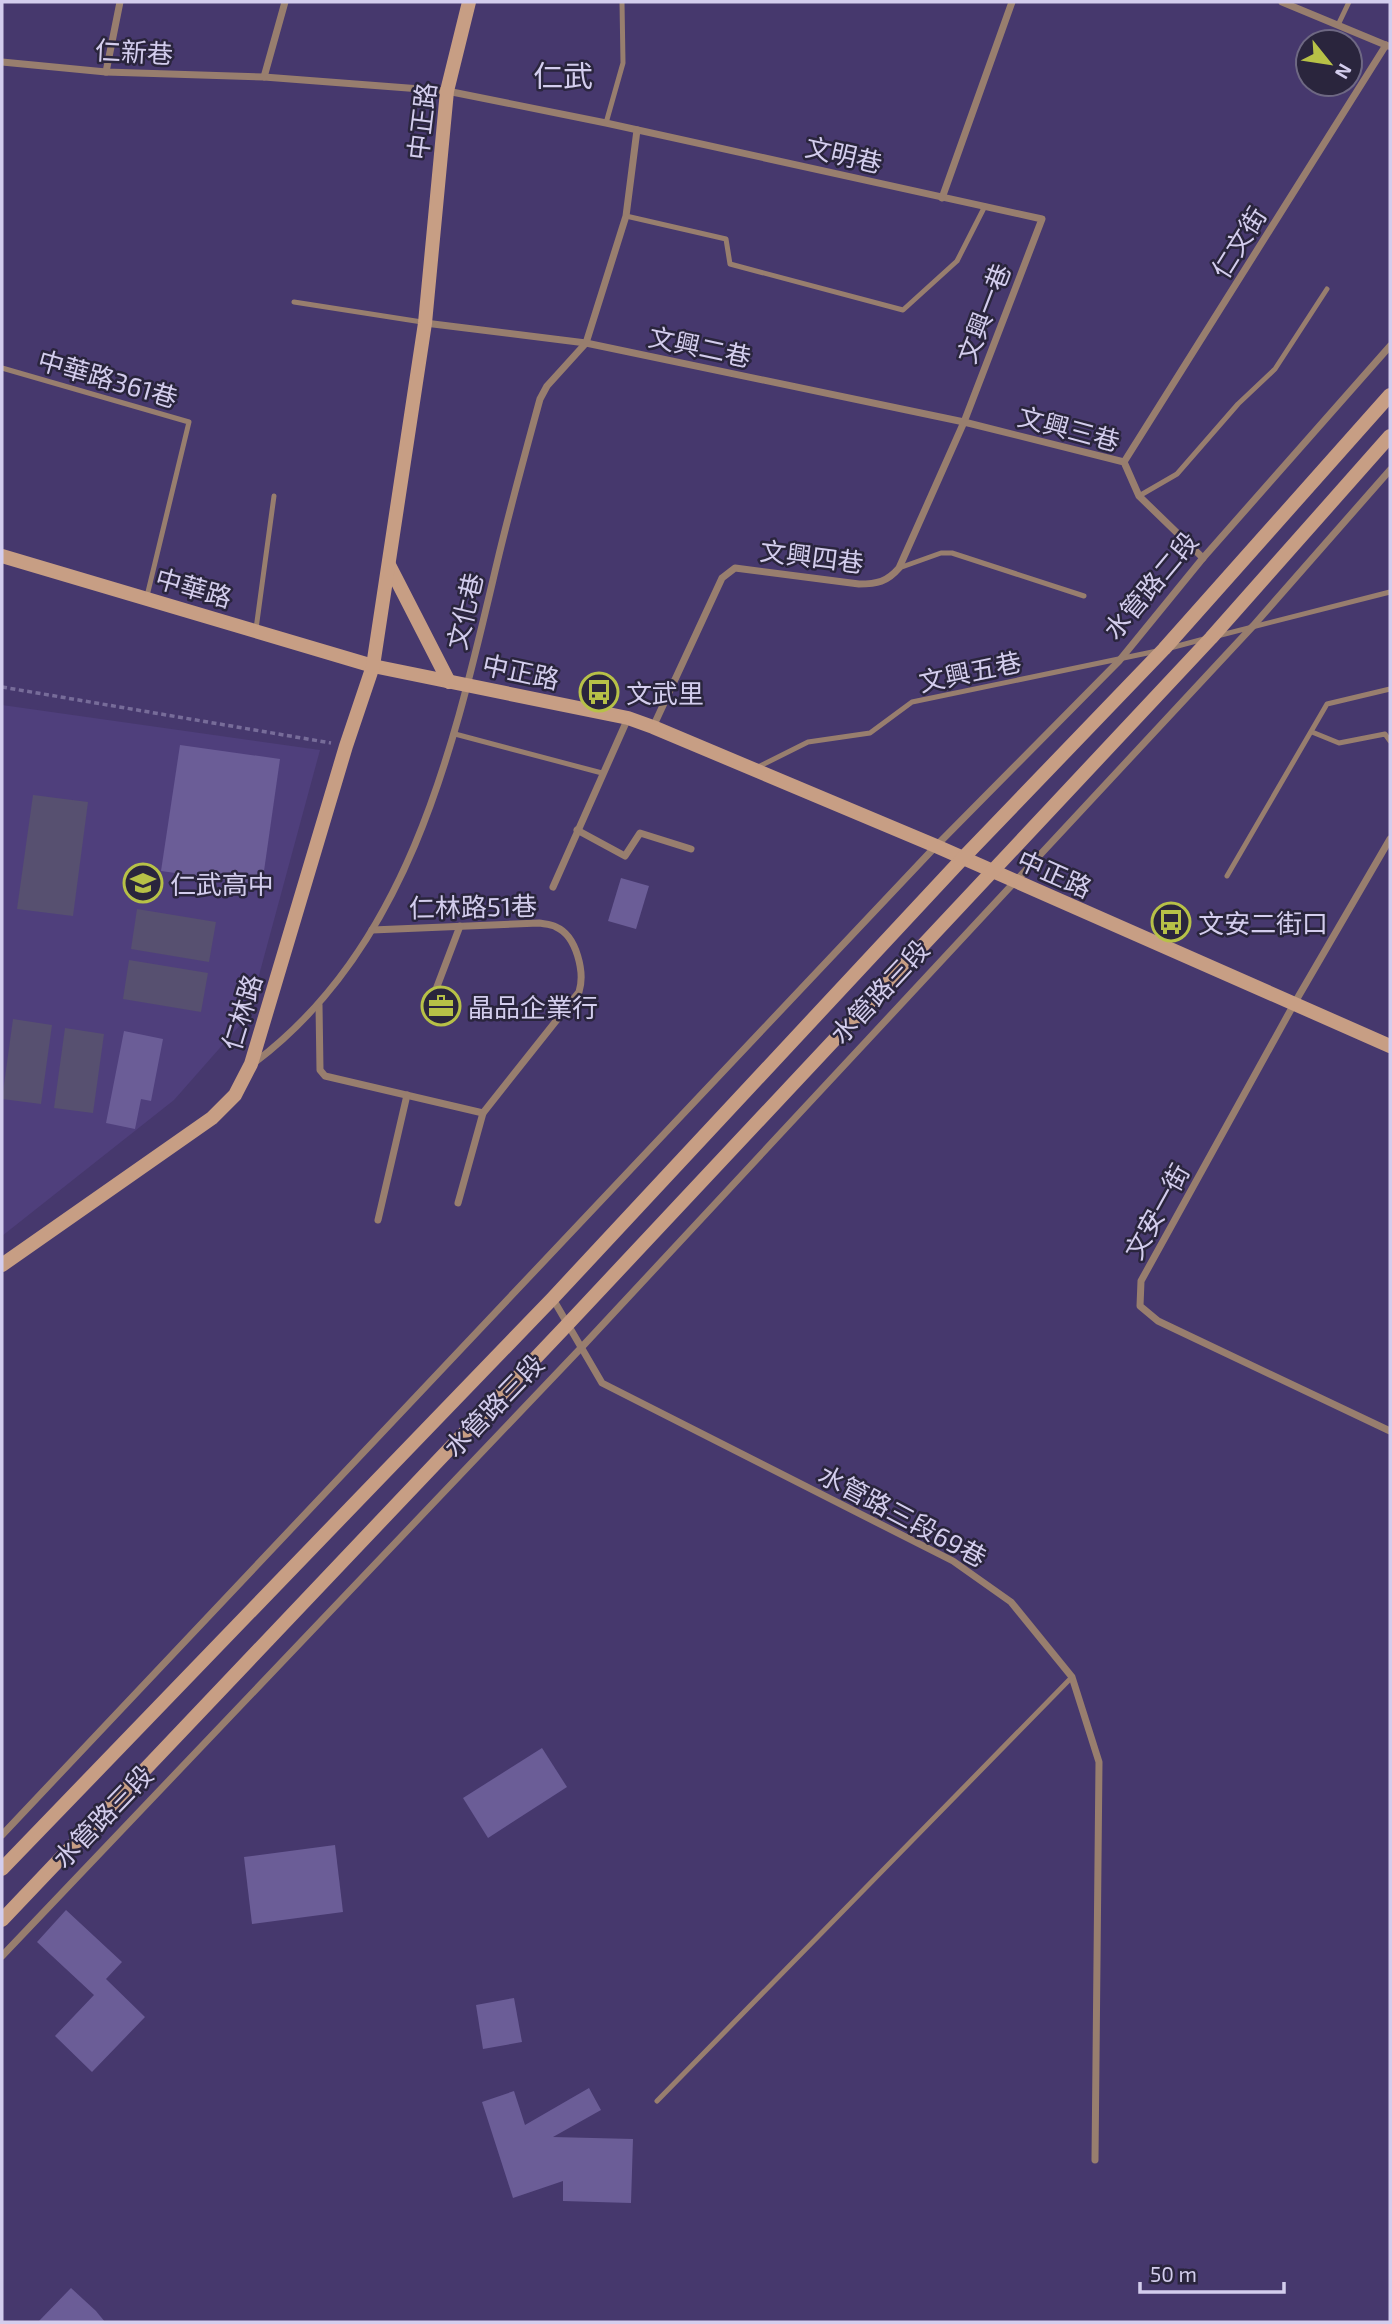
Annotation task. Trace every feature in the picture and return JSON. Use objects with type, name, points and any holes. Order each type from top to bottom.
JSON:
[{"type":"street","points":[[106,72],[120,2]]},
{"type":"street","points":[[264,77],[285,2]]},
{"type":"street","name":"中正路","points":[[469,2],[447,92],[425,323],[373,666],[628,718],[653,727],[936,846],[1390,1046]]},
{"type":"street","points":[[942,198],[1012,2]]},
{"type":"street","points":[[1283,2],[1388,46]]},
{"type":"street","name":"仁文街","points":[[1124,462],[1388,46]]},
{"type":"street","name":"仁新巷","points":[[2,62],[106,72],[264,77],[447,92],[606,122]]},
{"type":"street","name":"文明巷","points":[[606,122],[1042,219]]},
{"type":"street","name":"文化巷","points":[[251,1064],[291,1035],[320,1006],[372,930],[415,846],[456,734],[540,399],[547,386],[586,343],[626,216],[637,130]]},
{"type":"street","name":"文興一巷","points":[[964,422],[1042,219]]},
{"type":"street","name":"文興二巷","points":[[425,323],[586,343],[964,422]]},
{"type":"street","name":"水管路二段","points":[[936,846],[1119,661],[1203,558],[1390,346]]},
{"type":"street","name":"水管路二段","points":[[963,858],[1164,649],[1390,395]]},
{"type":"street","name":"文興三巷","points":[[964,422],[1124,462],[1139,496],[1203,558]]},
{"type":"street","name":"文興四巷","points":[[653,727],[722,578],[735,568],[868,584],[890,578],[899,568],[964,422]]},
{"type":"street","points":[[990,870],[1211,638],[1390,436]]},
{"type":"street","points":[[1013,882],[1253,626],[1390,470]]},
{"type":"street","name":"中華路","points":[[2,556],[373,666]]},
{"type":"street","points":[[389,565],[449,682]]},
{"type":"street","name":"仁林路","points":[[2,1265],[212,1118],[235,1095],[251,1064],[346,746],[373,666]]},
{"type":"street","points":[[553,887],[628,718]]},
{"type":"street","points":[[577,830],[625,856],[640,833],[691,849]]},
{"type":"street","points":[[1294,1004],[1390,839]]},
{"type":"street","points":[[2,1835],[936,846]]},
{"type":"street","name":"水管路三段","points":[[2,1869],[552,1299],[963,858]]},
{"type":"street","name":"水管路三段","points":[[2,1920],[566,1326],[990,870]]},
{"type":"street","name":"水管路三段","points":[[2,1956],[580,1349],[1013,882]]},
{"type":"street","name":"仁林路51巷","points":[[372,930],[539,923],[557,927],[570,941],[580,966],[583,981],[579,992],[483,1113],[458,1203]]},
{"type":"street","points":[[427,1013],[460,926]]},
{"type":"street","name":"文安一街","points":[[1294,1004],[1141,1281],[1140,1306],[1157,1321],[1390,1431]]},
{"type":"street","points":[[320,1006],[320,1070],[324,1076],[483,1113]]},
{"type":"street","points":[[378,1220],[407,1095]]},
{"type":"street","name":"水管路三段69巷","points":[[552,1299],[602,1383],[970,1572],[1011,1602],[1072,1677],[1099,1762],[1095,2160]]},
{"type":"lane","points":[[606,122],[622,63],[622,2]]},
{"type":"lane","points":[[1338,25],[1349,2]]},
{"type":"lane","points":[[1388,46],[1390,37]]},
{"type":"lane","points":[[626,216],[726,239],[730,264],[904,310],[957,261],[985,206]]},
{"type":"lane","points":[[1139,496],[1177,474],[1238,404],[1275,369],[1327,289]]},
{"type":"lane","points":[[294,302],[425,323]]},
{"type":"lane","name":"中華路361巷","points":[[2,368],[189,422],[146,599]]},
{"type":"lane","points":[[256,631],[274,496]]},
{"type":"lane","points":[[899,568],[941,552],[952,553],[1084,596]]},
{"type":"lane","name":"文興五巷","points":[[755,769],[808,742],[870,733],[912,702],[1119,661],[1390,592]]},
{"type":"lane","points":[[1227,876],[1327,704],[1390,689]]},
{"type":"lane","points":[[1312,732],[1339,743],[1378,733],[1385,734],[1390,741]]},
{"type":"lane","points":[[456,734],[603,773]]},
{"type":"lane","points":[[657,2101],[1072,1677]]},
{"type":"path","points":[[2,687],[346,746]]},
{"type":"shaded area","name":"仁武高中","points":[[2,705],[320,750],[248,1016],[174,1100],[2,1236]]},
{"type":"shaded area","points":[[33,795],[88,802],[73,916],[17,909]]},
{"type":"shaded area","points":[[137,909],[216,922],[209,962],[131,949]]},
{"type":"shaded area","points":[[129,960],[208,973],[201,1012],[123,999]]},
{"type":"shaded area","points":[[13,1019],[52,1025],[41,1104],[2,1099]]},
{"type":"shaded area","points":[[65,1028],[104,1034],[93,1113],[54,1108]]},
{"type":"building","points":[[180,745],[280,759],[262,885],[161,871]]},
{"type":"building","points":[[621,878],[649,886],[636,929],[608,921]]},
{"type":"building","points":[[124,1031],[163,1039],[151,1101],[141,1099],[135,1129],[106,1123]]},
{"type":"building","points":[[542,1748],[567,1787],[488,1838],[463,1798]]},
{"type":"building","points":[[335,1845],[343,1912],[252,1924],[244,1857]]},
{"type":"building","points":[[66,1910],[122,1962],[106,1979],[145,2017],[92,2072],[55,2036],[94,1995],[37,1942]]},
{"type":"building","points":[[514,1998],[522,2042],[483,2049],[476,2005]]},
{"type":"building","points":[[589,2088],[601,2110],[553,2137],[633,2139],[631,2203],[563,2201],[563,2181],[513,2198],[482,2102],[514,2091],[525,2125]]},
{"type":"building","points":[[71,2288],[96,2311],[105,2322],[38,2322]]},
{"type":"place","name":"文武里","points":[[599,692]]},
{"type":"place","name":"仁武高中","points":[[143,883]]},
{"type":"place","name":"文安二街口","points":[[1171,922]]},
{"type":"place","name":"晶品企業行","points":[[441,1006]]},
{"type":"district","name":"仁武","points":[[563,75]]}]
